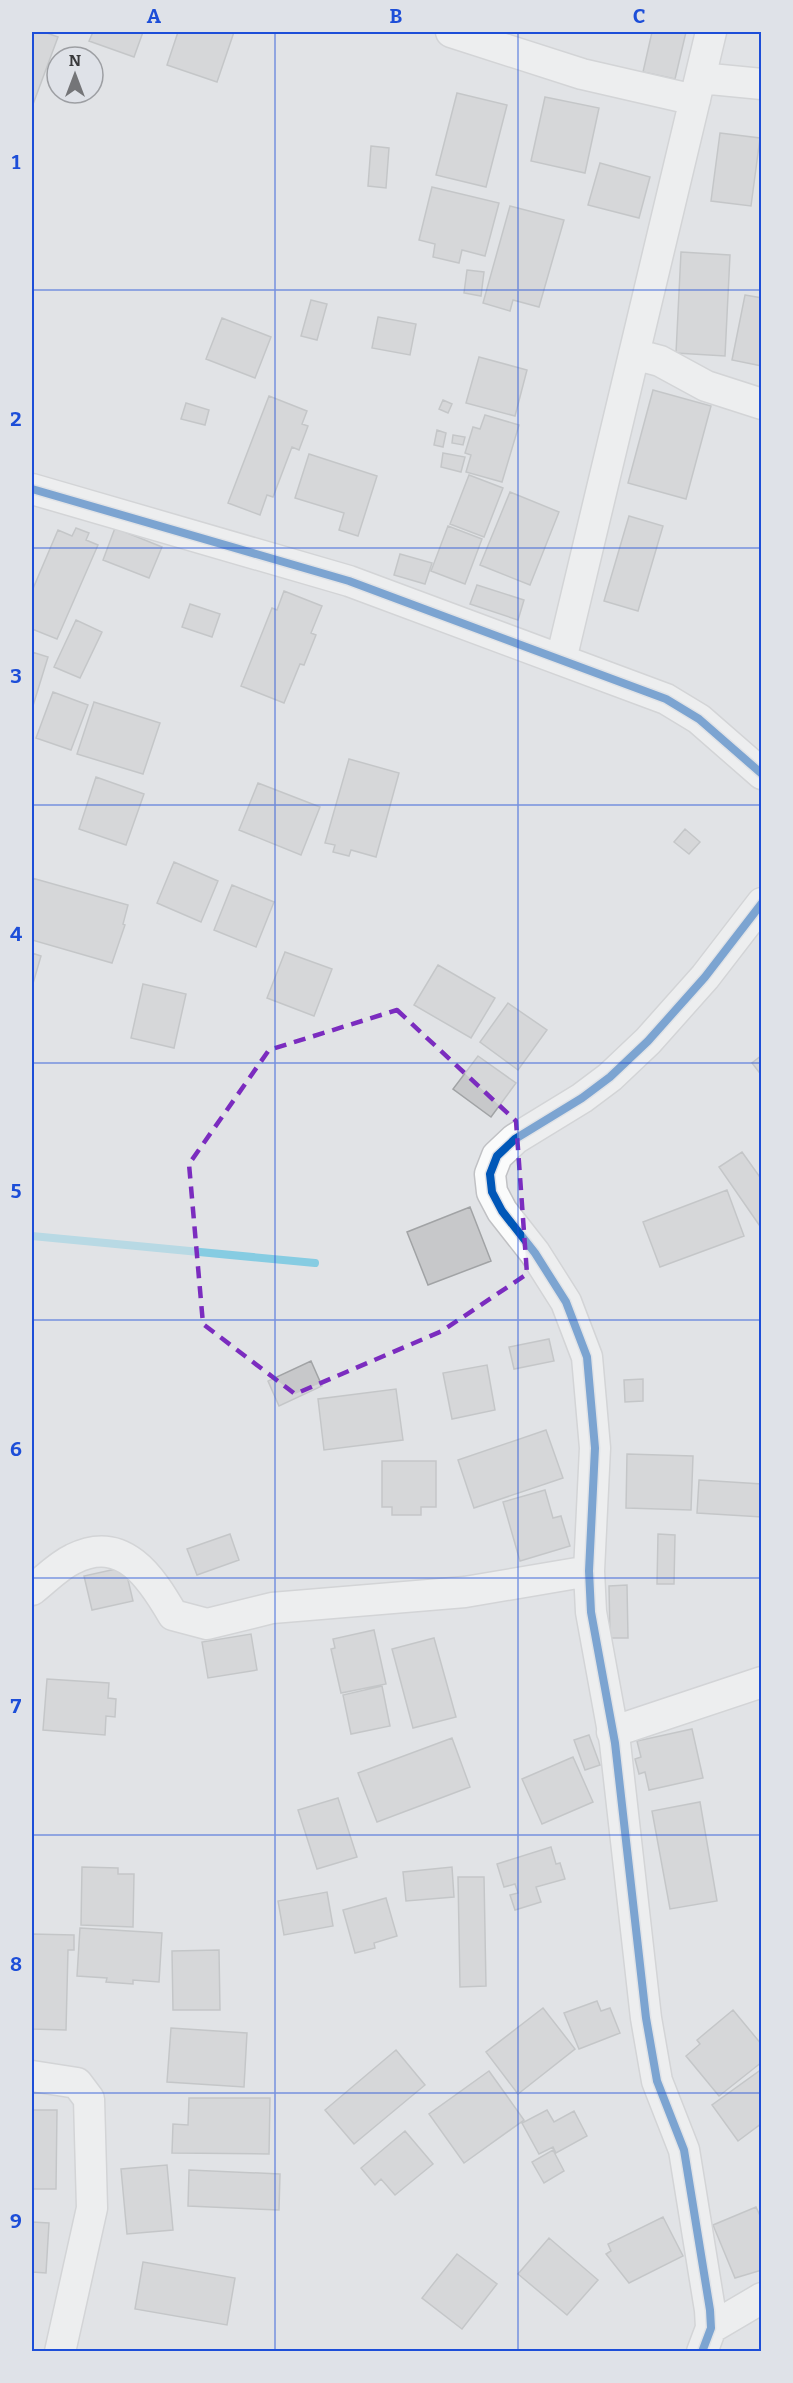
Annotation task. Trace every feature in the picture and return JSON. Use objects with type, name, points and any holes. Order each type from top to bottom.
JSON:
[{"type":"street","points":[[452,32],[582,74],[697,89],[762,84]]},
{"type":"street","points":[[561,660],[711,32]]},
{"type":"street","points":[[634,354],[660,361],[706,386],[762,404]]},
{"type":"street","points":[[32,489],[348,581],[666,699],[699,719],[762,774]]},
{"type":"street","points":[[707,2340],[710,2310],[684,2150],[657,2081],[646,2018],[612,1732],[591,1612],[589,1571],[595,1448],[587,1357],[566,1302],[535,1253],[502,1211],[492,1192],[490,1174],[497,1156],[515,1139],[582,1098],[610,1077],[648,1041],[705,977],[762,903]]},
{"type":"street","points":[[32,1590],[73,1559],[103,1549],[130,1559],[156,1586],[173,1615],[207,1624],[272,1608],[465,1592],[589,1571]]},
{"type":"street","points":[[612,1732],[762,1682]]},
{"type":"street","points":[[32,2076],[78,2083],[89,2099],[92,2208],[60,2352]]},
{"type":"street","points":[[707,2340],[761,2300]]},
{"type":"highlighted area","points":[[397,1010],[516,1121],[527,1274],[442,1331],[295,1394],[203,1324],[189,1164],[269,1050]]},
{"type":"building","points":[[32,32],[44,32],[58,37],[55,45],[45,45],[45,72],[32,107]]},
{"type":"building","points":[[93,32],[143,32],[134,57],[89,41]]},
{"type":"building","points":[[178,32],[234,32],[217,82],[167,65]]},
{"type":"building","points":[[652,32],[686,32],[675,79],[643,72]]},
{"type":"building","points":[[457,93],[507,105],[486,187],[436,175]]},
{"type":"building","points":[[545,97],[599,108],[585,173],[531,161]]},
{"type":"building","points":[[720,133],[760,138],[751,206],[711,201]]},
{"type":"building","points":[[371,146],[389,148],[386,188],[368,186]]},
{"type":"building","points":[[600,163],[650,177],[639,218],[588,205]]},
{"type":"building","points":[[432,187],[499,203],[485,256],[462,250],[459,263],[433,257],[435,244],[419,240]]},
{"type":"building","points":[[510,206],[564,220],[539,307],[513,300],[510,311],[483,303]]},
{"type":"building","points":[[681,252],[730,255],[725,356],[676,353]]},
{"type":"building","points":[[467,270],[484,272],[481,296],[464,293]]},
{"type":"building","points":[[745,295],[762,298],[762,366],[732,360]]},
{"type":"building","points":[[311,300],[327,304],[317,340],[301,336]]},
{"type":"building","points":[[378,317],[416,324],[410,355],[372,348]]},
{"type":"building","points":[[222,318],[271,337],[255,378],[206,359]]},
{"type":"building","points":[[479,357],[527,370],[515,416],[466,403]]},
{"type":"building","points":[[653,390],[711,406],[686,499],[628,483]]},
{"type":"building","points":[[269,396],[307,411],[302,424],[308,426],[299,450],[292,447],[273,497],[267,495],[260,515],[228,503]]},
{"type":"building","points":[[443,400],[452,404],[448,413],[439,409]]},
{"type":"building","points":[[186,403],[209,410],[205,425],[181,419]]},
{"type":"building","points":[[485,415],[519,425],[502,482],[466,472],[471,455],[465,453],[473,427],[480,429]]},
{"type":"building","points":[[437,430],[446,433],[443,447],[434,445]]},
{"type":"building","points":[[453,435],[465,437],[463,445],[452,443]]},
{"type":"building","points":[[443,453],[465,457],[461,472],[441,467]]},
{"type":"building","points":[[309,454],[377,476],[358,536],[339,530],[344,513],[295,498]]},
{"type":"building","points":[[469,475],[503,488],[484,537],[450,524]]},
{"type":"building","points":[[510,492],[559,512],[530,585],[480,565]]},
{"type":"building","points":[[629,516],[663,526],[638,611],[604,601]]},
{"type":"building","points":[[448,526],[482,539],[465,584],[431,571]]},
{"type":"building","points":[[76,528],[89,533],[86,540],[98,545],[57,639],[32,629],[32,591],[58,530],[72,536]]},
{"type":"building","points":[[115,528],[162,547],[149,578],[103,560]]},
{"type":"building","points":[[400,554],[432,563],[425,584],[394,575]]},
{"type":"building","points":[[477,585],[524,600],[518,620],[470,604]]},
{"type":"building","points":[[284,591],[322,606],[311,633],[316,635],[304,665],[300,664],[284,703],[241,686],[272,608],[277,610]]},
{"type":"building","points":[[190,604],[220,614],[212,637],[182,627]]},
{"type":"building","points":[[76,620],[102,632],[80,678],[54,667]]},
{"type":"building","points":[[32,652],[48,657],[32,709]]},
{"type":"building","points":[[53,692],[88,705],[71,750],[36,738]]},
{"type":"building","points":[[94,702],[160,723],[143,774],[77,754]]},
{"type":"building","points":[[349,759],[399,773],[376,857],[351,850],[349,856],[333,852],[335,845],[325,843]]},
{"type":"building","points":[[96,777],[144,794],[126,845],[79,829]]},
{"type":"building","points":[[258,783],[320,807],[301,855],[239,830]]},
{"type":"building","points":[[685,829],[700,842],[689,854],[674,842]]},
{"type":"building","points":[[174,862],[218,881],[201,922],[157,903]]},
{"type":"building","points":[[32,878],[128,905],[123,924],[125,925],[112,963],[32,940]]},
{"type":"building","points":[[232,885],[274,902],[256,947],[214,930]]},
{"type":"building","points":[[285,952],[332,969],[314,1016],[267,998]]},
{"type":"building","points":[[32,953],[41,956],[32,987]]},
{"type":"building","points":[[438,965],[495,998],[471,1038],[414,1005]]},
{"type":"building","points":[[143,984],[186,994],[174,1048],[131,1038]]},
{"type":"building","points":[[508,1003],[547,1030],[518,1070],[480,1042]]},
{"type":"building","points":[[762,1055],[762,1076],[752,1063]]},
{"type":"building","points":[[478,1056],[516,1083],[491,1117],[453,1089]]},
{"type":"building","points":[[742,1152],[762,1180],[762,1229],[719,1167]]},
{"type":"building","points":[[727,1190],[744,1236],[660,1267],[643,1222]]},
{"type":"building","points":[[470,1207],[491,1261],[428,1285],[407,1232]]},
{"type":"building","points":[[549,1339],[554,1361],[514,1369],[509,1347]]},
{"type":"building","points":[[311,1361],[322,1386],[279,1406],[268,1381]]},
{"type":"building","points":[[487,1365],[495,1410],[452,1419],[443,1373]]},
{"type":"building","points":[[643,1379],[643,1401],[625,1402],[624,1380]]},
{"type":"building","points":[[396,1389],[403,1440],[324,1450],[318,1399]]},
{"type":"building","points":[[546,1430],[563,1478],[474,1508],[458,1460]]},
{"type":"building","points":[[627,1454],[693,1456],[691,1510],[626,1508]]},
{"type":"building","points":[[382,1461],[436,1461],[436,1507],[421,1507],[421,1515],[392,1515],[392,1507],[382,1507]]},
{"type":"building","points":[[699,1480],[762,1484],[762,1517],[697,1513]]},
{"type":"building","points":[[545,1490],[553,1518],[561,1516],[570,1546],[520,1561],[503,1502]]},
{"type":"building","points":[[230,1534],[239,1560],[197,1575],[187,1549]]},
{"type":"building","points":[[658,1534],[675,1535],[674,1584],[657,1584]]},
{"type":"building","points":[[125,1567],[133,1601],[92,1610],[84,1576]]},
{"type":"building","points":[[627,1585],[628,1638],[610,1638],[609,1586]]},
{"type":"building","points":[[374,1630],[386,1684],[341,1693],[331,1649],[335,1648],[333,1639]]},
{"type":"building","points":[[251,1634],[257,1670],[208,1678],[202,1642]]},
{"type":"building","points":[[434,1638],[456,1717],[413,1728],[392,1649]]},
{"type":"building","points":[[47,1679],[109,1683],[108,1698],[116,1699],[115,1717],[106,1716],[105,1735],[43,1730]]},
{"type":"building","points":[[382,1686],[390,1726],[351,1734],[343,1695]]},
{"type":"building","points":[[692,1729],[703,1778],[649,1790],[645,1772],[639,1774],[635,1759],[641,1757],[637,1741]]},
{"type":"building","points":[[589,1735],[600,1765],[585,1770],[574,1740]]},
{"type":"building","points":[[452,1738],[470,1787],[377,1822],[358,1773]]},
{"type":"building","points":[[573,1757],[593,1802],[542,1824],[522,1779]]},
{"type":"building","points":[[338,1798],[357,1857],[317,1869],[298,1810]]},
{"type":"building","points":[[700,1802],[717,1901],[670,1909],[652,1811]]},
{"type":"building","points":[[551,1847],[556,1864],[560,1863],[565,1879],[536,1887],[541,1902],[515,1910],[510,1895],[518,1893],[515,1884],[504,1887],[497,1864]]},
{"type":"building","points":[[82,1867],[118,1868],[118,1874],[134,1874],[133,1927],[81,1925]]},
{"type":"building","points":[[452,1867],[454,1897],[406,1901],[403,1872]]},
{"type":"building","points":[[458,1877],[484,1877],[486,1986],[460,1987]]},
{"type":"building","points":[[327,1892],[333,1926],[284,1935],[278,1901]]},
{"type":"building","points":[[386,1898],[397,1936],[374,1943],[375,1948],[355,1953],[343,1910]]},
{"type":"building","points":[[80,1928],[162,1933],[159,1982],[133,1980],[133,1984],[106,1982],[107,1978],[77,1976]]},
{"type":"building","points":[[32,1934],[74,1935],[74,1950],[68,1950],[66,2030],[32,2029]]},
{"type":"building","points":[[219,1950],[220,2010],[173,2010],[172,1951]]},
{"type":"building","points":[[597,2001],[601,2011],[610,2008],[620,2033],[579,2049],[564,2013]]},
{"type":"building","points":[[543,2008],[575,2049],[518,2094],[486,2052]]},
{"type":"building","points":[[733,2010],[762,2045],[762,2062],[719,2096],[686,2056],[700,2044],[697,2040]]},
{"type":"building","points":[[171,2028],[247,2033],[244,2087],[167,2082]]},
{"type":"building","points":[[396,2050],[425,2085],[354,2144],[325,2110]]},
{"type":"building","points":[[762,2069],[762,2123],[738,2141],[712,2105]]},
{"type":"building","points":[[489,2071],[524,2120],[464,2163],[429,2114]]},
{"type":"building","points":[[189,2098],[270,2098],[269,2154],[172,2153],[173,2124],[188,2125]]},
{"type":"building","points":[[32,2110],[57,2110],[56,2189],[32,2189]]},
{"type":"building","points":[[547,2110],[554,2122],[574,2111],[587,2136],[556,2153],[553,2147],[539,2154],[522,2123]]},
{"type":"building","points":[[405,2131],[433,2164],[395,2195],[381,2179],[375,2185],[361,2168]]},
{"type":"building","points":[[553,2150],[564,2171],[544,2183],[532,2162]]},
{"type":"building","points":[[167,2165],[173,2230],[127,2234],[121,2169]]},
{"type":"building","points":[[189,2170],[280,2174],[279,2210],[188,2206]]},
{"type":"building","points":[[756,2207],[762,2220],[762,2270],[735,2278],[713,2225]]},
{"type":"building","points":[[663,2217],[683,2256],[629,2283],[606,2254],[611,2251],[608,2244]]},
{"type":"building","points":[[32,2222],[49,2223],[46,2273],[32,2272]]},
{"type":"building","points":[[549,2238],[598,2280],[567,2315],[518,2274]]},
{"type":"building","points":[[457,2254],[497,2284],[462,2329],[422,2298]]},
{"type":"building","points":[[143,2262],[235,2278],[227,2325],[135,2309]]},
{"type":"waterway","points":[[32,1236],[315,1263]]},
{"type":"cycle path","points":[[32,489],[349,581],[666,699],[699,719],[762,774]]},
{"type":"cycle path","points":[[702,2352],[711,2328],[710,2310],[684,2150],[657,2081],[646,2018],[615,1743],[591,1612],[589,1571],[595,1448],[587,1357],[566,1302],[535,1253],[502,1211],[492,1192],[490,1174],[497,1156],[515,1139],[582,1098],[610,1077],[648,1041],[705,977],[762,903]]}]
